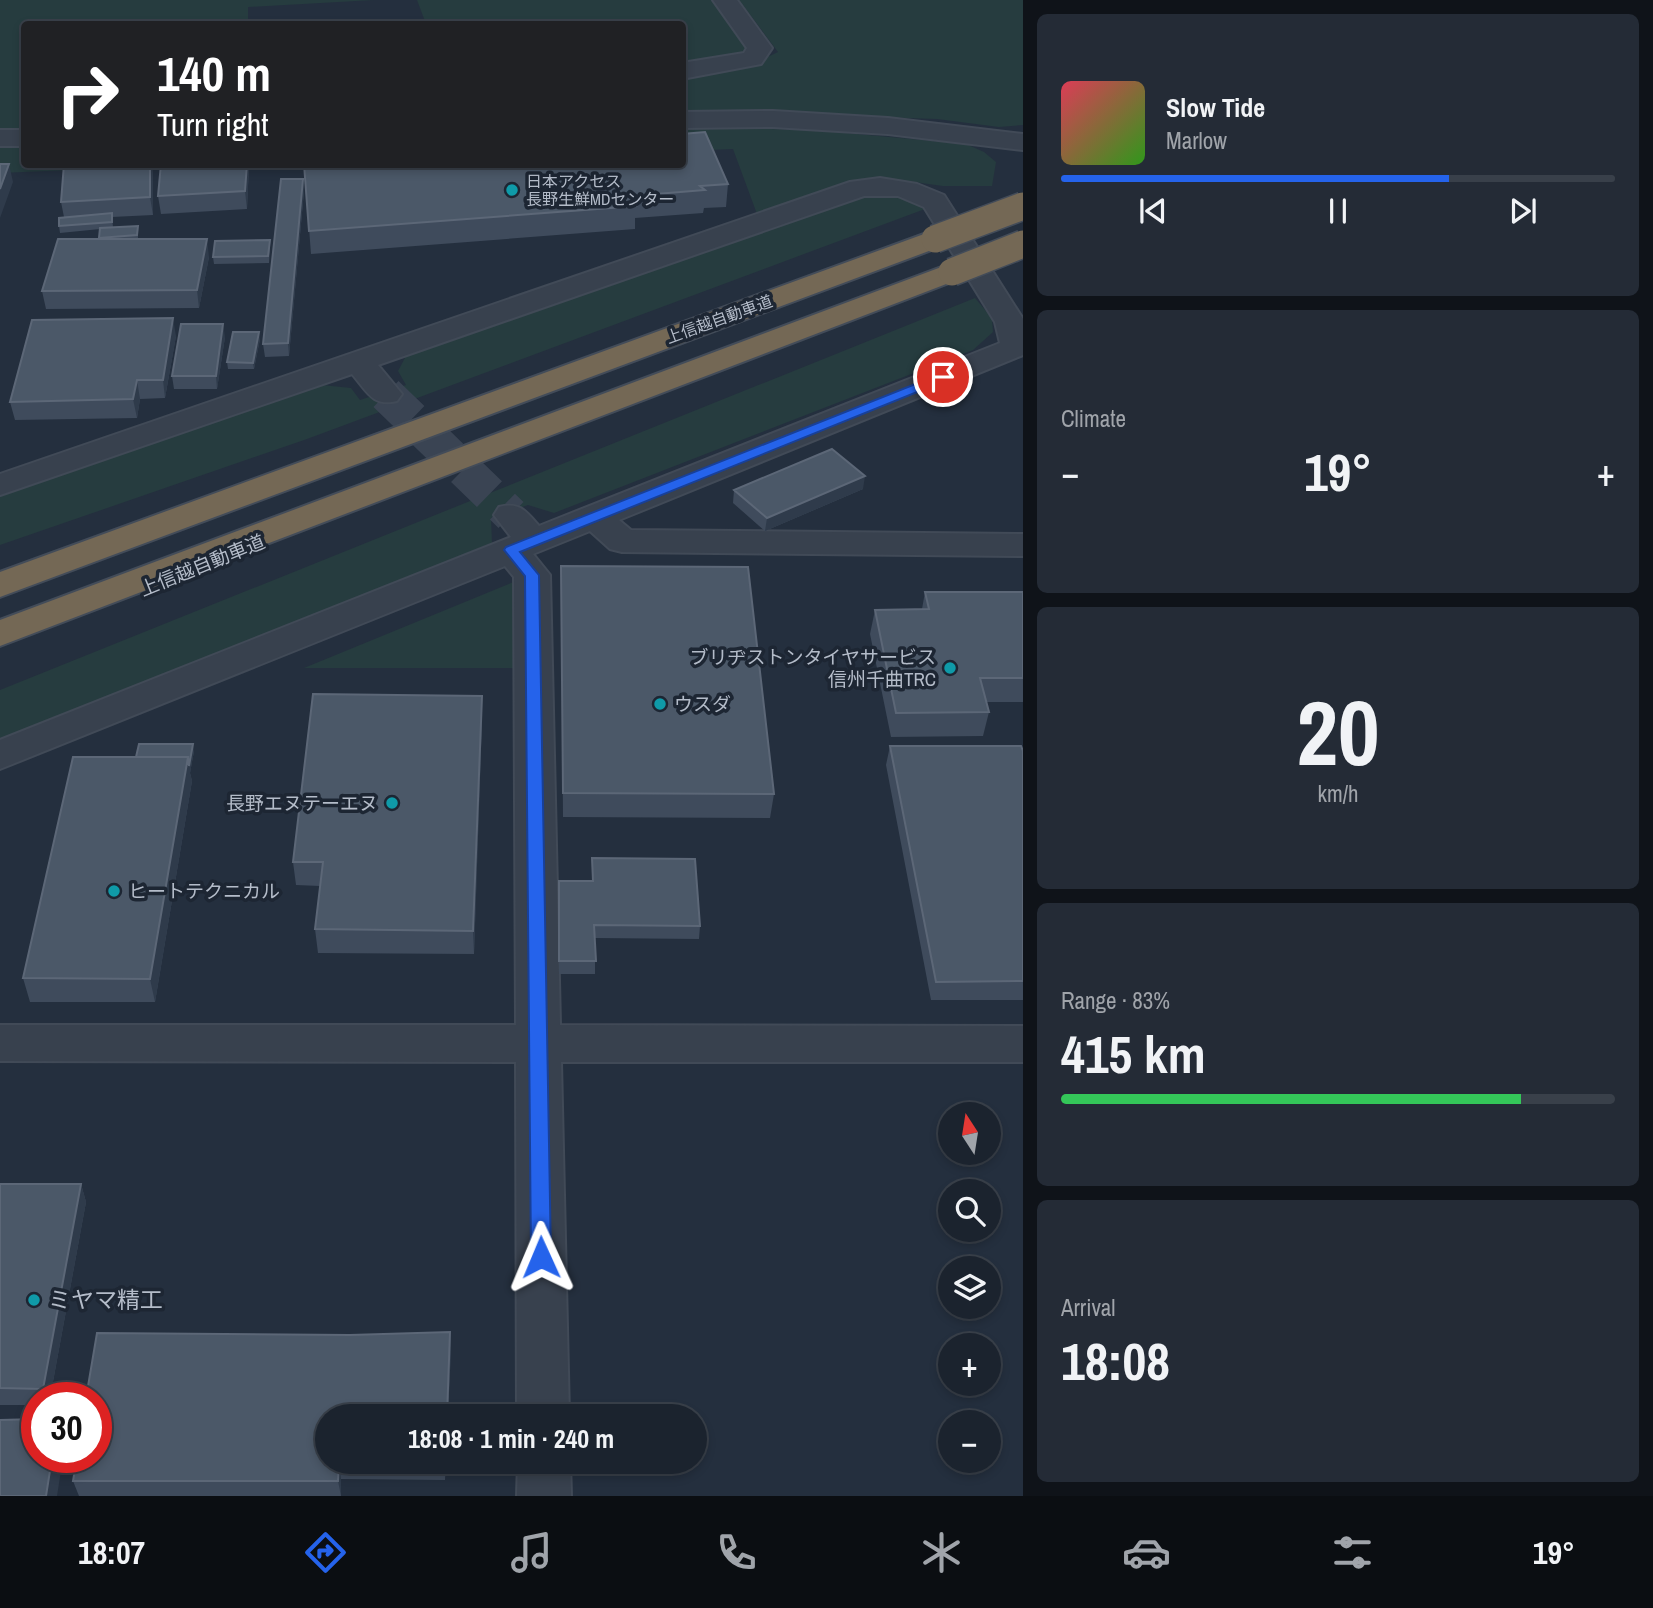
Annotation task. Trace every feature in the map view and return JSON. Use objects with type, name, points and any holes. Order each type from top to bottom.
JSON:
[{"type":"highway","name":"上信越自動車道","points":[[0,585],[1023,206]]},
{"type":"highway","name":"上信越自動車道","points":[[0,634],[443,468],[1023,244]]},
{"type":"highway","name":"上信越自動車道","points":[[0,572],[118,530],[416,432]]},
{"type":"highway","name":"上信越自動車道","points":[[0,646],[443,468]]},
{"type":"street","points":[[686,70],[752,58],[760,48],[725,0]]},
{"type":"street","points":[[686,120],[773,119],[888,126],[1023,142]]},
{"type":"street","points":[[0,138],[21,138]]},
{"type":"street","points":[[0,485],[860,188],[882,185],[918,192],[934,201],[1010,322],[1017,347],[595,517],[519,535],[0,755]]},
{"type":"street","points":[[359,362],[386,394]]},
{"type":"street","points":[[595,517],[622,541],[1023,545]]},
{"type":"street","points":[[519,535],[532,575],[543,1404]]},
{"type":"street","points":[[0,1044],[1023,1044]]},
{"type":"street","points":[[544,1474],[544,1496]]},
{"type":"green space","points":[[0,0],[374,0],[248,7],[248,21],[21,21],[21,132],[0,132]]},
{"type":"green space","points":[[417,0],[712,0],[747,48],[741,53],[686,63],[686,21],[425,21]]},
{"type":"green space","points":[[739,0],[1023,0],[1023,125],[999,127],[937,119],[686,111],[686,75],[753,64],[778,52]]},
{"type":"green space","points":[[686,129],[813,130],[966,144],[984,152],[996,162],[992,186],[943,186],[885,178],[846,185],[757,214],[733,149],[686,151]]},
{"type":"green space","points":[[0,146],[21,146],[21,168],[120,168],[0,173]]},
{"type":"green space","points":[[867,195],[903,198],[925,209],[307,439],[0,545],[0,492],[322,385],[351,388],[360,400],[406,385],[398,371],[407,354],[647,267]]},
{"type":"green space","points":[[975,298],[992,318],[993,332],[973,350],[554,513],[528,505],[491,518],[492,543],[0,743],[0,690]]},
{"type":"green space","points":[[516,581],[515,668],[304,668]]},
{"type":"building","name":"日本アクセス 長野生鮮MDセンター","points":[[705,132],[728,184],[700,186],[705,190],[632,196],[636,206],[309,231],[304,168],[686,168],[686,134]]},
{"type":"building","points":[[0,164],[9,164],[0,189]]},
{"type":"building","points":[[64,168],[150,168],[150,197],[61,202]]},
{"type":"building","points":[[161,168],[247,168],[245,191],[158,196]]},
{"type":"building","points":[[281,179],[303,179],[288,343],[263,344]]},
{"type":"building","points":[[112,213],[112,222],[59,226],[59,218]]},
{"type":"building","points":[[138,226],[137,235],[99,238],[100,228]]},
{"type":"building","points":[[58,239],[207,239],[197,290],[42,291]]},
{"type":"building","points":[[270,240],[268,256],[213,257],[215,241]]},
{"type":"building","points":[[173,318],[163,380],[137,380],[133,399],[10,402],[32,320]]},
{"type":"building","points":[[181,324],[223,324],[216,376],[172,376]]},
{"type":"building","points":[[233,332],[259,332],[253,363],[227,362]]},
{"type":"building","points":[[832,449],[865,476],[767,518],[734,490]]},
{"type":"building","name":"ウスダ","points":[[561,566],[748,567],[774,794],[563,793]]},
{"type":"building","name":"ブリヂストンタイヤサービス 信州千曲TRC","points":[[925,592],[1023,592],[1023,678],[980,678],[989,712],[896,713],[875,610],[929,609]]},
{"type":"building","name":"長野エヌテーエヌ","points":[[313,694],[482,696],[473,931],[315,929],[323,862],[293,862]]},
{"type":"building","points":[[139,744],[193,744],[189,766],[188,757],[136,757]]},
{"type":"building","points":[[890,746],[1021,746],[1023,981],[936,982]]},
{"type":"building","name":"ヒートテクニカル","points":[[73,757],[188,757],[150,979],[23,978]]},
{"type":"building","points":[[592,858],[695,859],[700,926],[594,925],[596,961],[559,961],[559,881],[593,881]]},
{"type":"building","name":"ミヤマ精工","points":[[0,1184],[81,1184],[44,1382],[21,1382],[21,1388],[0,1388]]},
{"type":"building","points":[[450,1332],[447,1404],[315,1404],[315,1474],[338,1474],[338,1481],[73,1481],[74,1473],[112,1473],[112,1382],[89,1382],[97,1333],[350,1335]]},
{"type":"building","points":[[21,1419],[21,1473],[50,1473],[46,1496],[0,1496],[0,1420]]},
{"type":"tunnel","points":[[386,394],[511,515]]},
{"type":"place","name":"日本アクセス 長野生鮮MDセンター","points":[[512,190]]},
{"type":"place","name":"ブリヂストンタイヤサービス 信州千曲TRC","points":[[950,668]]},
{"type":"place","name":"ウスダ","points":[[660,704]]},
{"type":"place","name":"長野エヌテーエヌ","points":[[392,803]]},
{"type":"place","name":"ヒートテクニカル","points":[[114,891]]},
{"type":"place","name":"ミヤマ精工","points":[[34,1300]]},
{"type":"route","points":[[541,1257],[532,575],[511,550],[943,377]]}]
